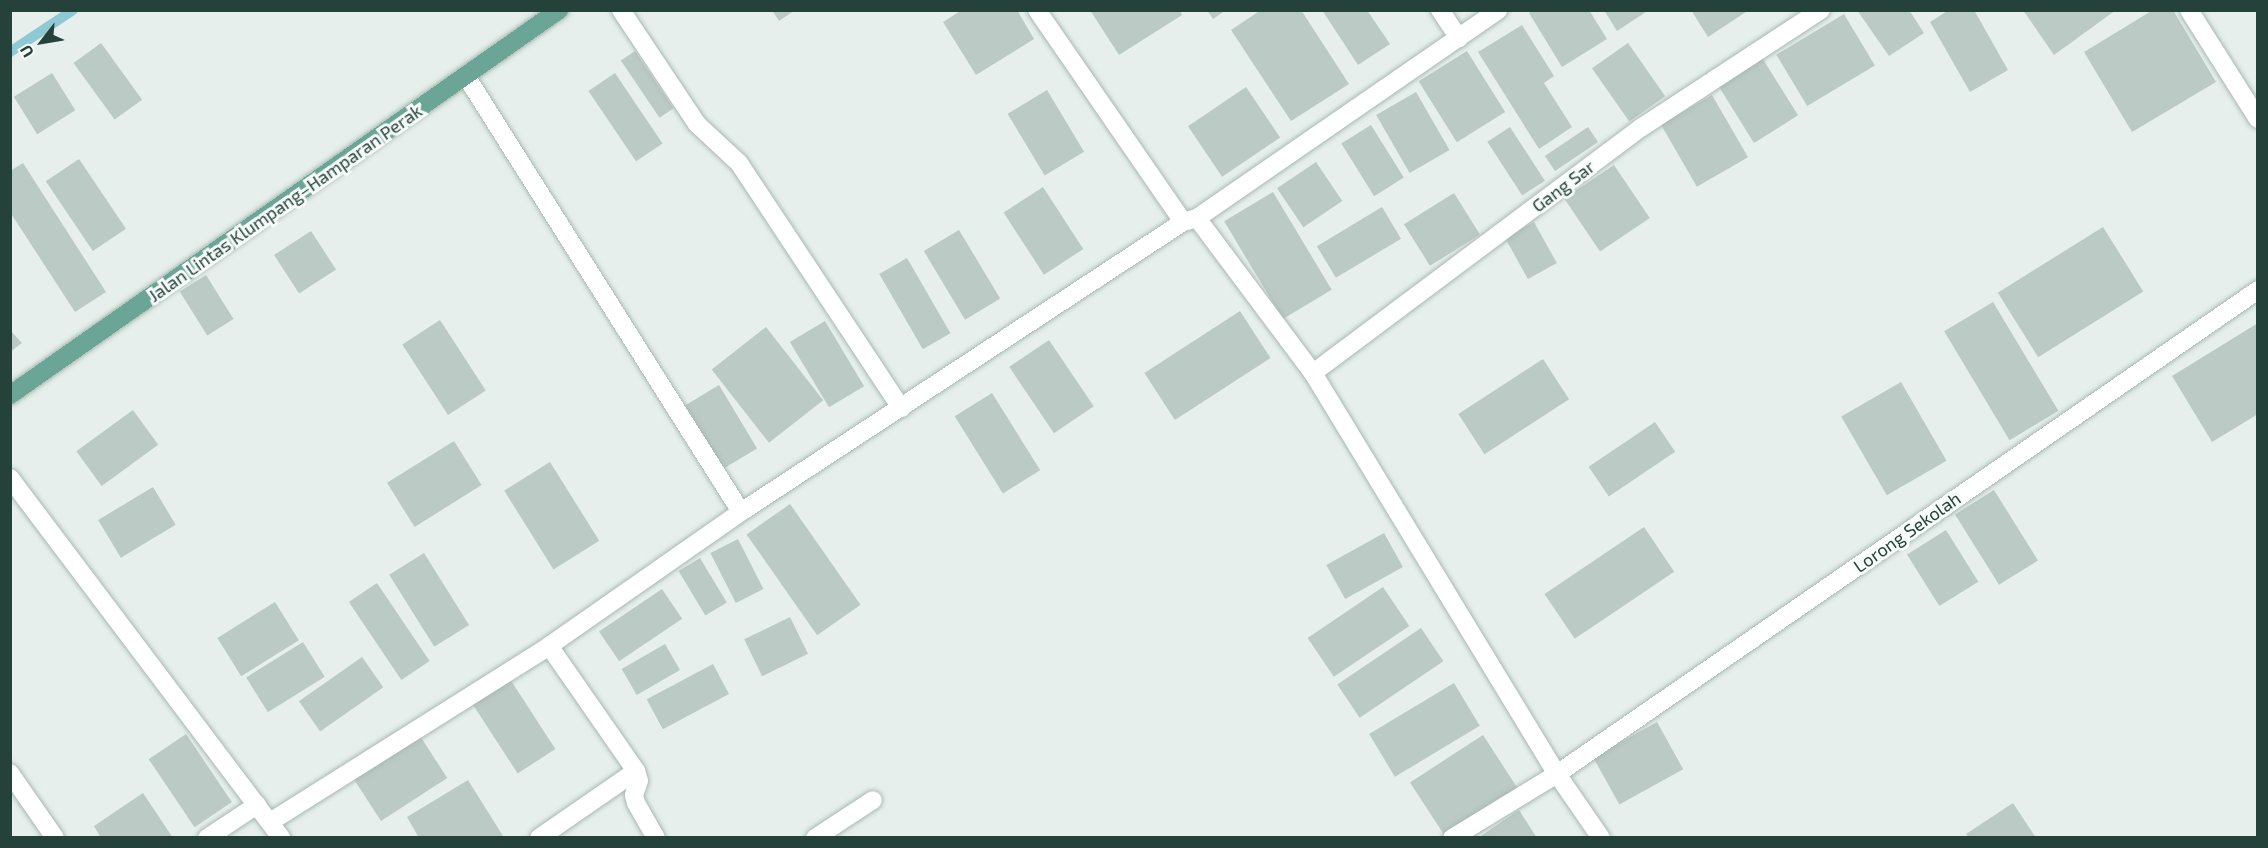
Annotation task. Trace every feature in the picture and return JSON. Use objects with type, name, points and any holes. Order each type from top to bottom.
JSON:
[{"type":"main road","name":"Jalan Lintas Klumpang–Hamparan Perak","points":[[10,394],[559,10]]},
{"type":"street","points":[[621,10],[697,124],[739,163],[901,408]]},
{"type":"street","points":[[1037,10],[1190,220],[1313,373],[1557,774],[1601,837]]},
{"type":"street","points":[[1440,10],[1459,38]]},
{"type":"street","points":[[270,822],[549,646],[741,512],[1190,220],[1498,10]]},
{"type":"street","name":"Gang Sar","points":[[1313,373],[1642,127],[1821,10]]},
{"type":"street","points":[[2188,10],[2258,120]]},
{"type":"street","points":[[466,76],[741,512]]},
{"type":"street","name":"Lorong Sekolah","points":[[1452,837],[1557,774],[2258,290]]},
{"type":"street","points":[[10,478],[281,837]]},
{"type":"street","points":[[549,646],[636,771],[639,781],[634,795],[636,803],[656,837]]},
{"type":"street","points":[[538,837],[636,771]]},
{"type":"street","points":[[10,773],[55,837]]},
{"type":"street","points":[[815,837],[873,800]]},
{"type":"street","points":[[207,837],[256,805]]},
{"type":"building","points":[[772,10],[795,10],[779,21]]},
{"type":"building","points":[[962,10],[1017,10],[1034,39],[976,75],[943,22]]},
{"type":"building","points":[[1090,10],[1180,10],[1182,15],[1119,55]]},
{"type":"building","points":[[1207,10],[1226,10],[1213,19]]},
{"type":"building","points":[[1261,10],[1301,10],[1349,84],[1291,121],[1231,30]]},
{"type":"building","points":[[1322,10],[1367,10],[1390,44],[1358,65]]},
{"type":"building","points":[[1533,10],[1589,10],[1607,39],[1562,67],[1529,13]]},
{"type":"building","points":[[1604,10],[1649,10],[1617,31]]},
{"type":"building","points":[[1691,10],[1749,10],[1708,37]]},
{"type":"building","points":[[1857,10],[1909,10],[1924,33],[1889,56]]},
{"type":"building","points":[[1949,10],[1974,10],[2008,70],[1970,92],[1930,22]]},
{"type":"building","points":[[2023,10],[2116,10],[2054,55]]},
{"type":"building","points":[[2153,10],[2173,10],[2216,82],[2132,132],[2084,52]]},
{"type":"building","points":[[1844,14],[1875,65],[1807,106],[1776,55]]},
{"type":"building","points":[[1522,25],[1554,76],[1544,83],[1572,127],[1539,149],[1478,52]]},
{"type":"building","points":[[101,43],[142,100],[115,120],[73,63]]},
{"type":"building","points":[[1628,43],[1665,96],[1629,121],[1592,68]]},
{"type":"building","points":[[635,51],[674,108],[659,118],[621,61]]},
{"type":"building","points":[[1467,51],[1505,112],[1457,142],[1419,81]]},
{"type":"building","points":[[1761,56],[1798,115],[1754,143],[1717,84]]},
{"type":"building","points":[[52,73],[75,110],[37,134],[14,97]]},
{"type":"building","points":[[615,73],[663,143],[636,161],[588,91]]},
{"type":"building","points":[[1246,87],[1280,138],[1222,177],[1188,126]]},
{"type":"building","points":[[1047,90],[1084,152],[1045,175],[1008,114]]},
{"type":"building","points":[[1416,92],[1450,150],[1410,173],[1376,115]]},
{"type":"building","points":[[1712,95],[1748,157],[1697,187],[1661,124]]},
{"type":"building","points":[[1371,125],[1404,178],[1374,196],[1341,144]]},
{"type":"building","points":[[1510,127],[1545,181],[1522,195],[1487,142]]},
{"type":"building","points":[[1588,127],[1598,142],[1555,171],[1545,156]]},
{"type":"building","points":[[79,159],[126,229],[93,251],[46,181]]},
{"type":"building","points":[[1316,162],[1342,201],[1303,227],[1277,188]]},
{"type":"building","points":[[23,163],[106,292],[75,312],[10,212],[10,171]]},
{"type":"building","points":[[1614,165],[1650,218],[1600,252],[1564,199]]},
{"type":"building","points":[[1043,187],[1083,249],[1044,275],[1004,213]]},
{"type":"building","points":[[1273,192],[1332,290],[1283,319],[1224,221]]},
{"type":"building","points":[[1454,193],[1480,235],[1430,266],[1404,224]]},
{"type":"building","points":[[1382,207],[1401,239],[1336,278],[1317,246]]},
{"type":"building","points":[[1534,222],[1557,263],[1528,279],[1505,238]]},
{"type":"building","points":[[2103,227],[2143,291],[2038,357],[1998,293]]},
{"type":"building","points":[[959,230],[1000,299],[965,320],[924,251]]},
{"type":"building","points":[[311,231],[336,270],[299,294],[274,255]]},
{"type":"building","points":[[907,258],[950,333],[923,349],[879,274]]},
{"type":"building","points":[[206,275],[234,319],[207,336],[180,291]]},
{"type":"building","points":[[1993,302],[2058,411],[2010,440],[1944,331]]},
{"type":"building","points":[[1240,311],[1270,358],[1175,420],[1144,373]]},
{"type":"building","points":[[440,320],[486,390],[448,415],[402,345]]},
{"type":"building","points":[[825,321],[864,386],[829,407],[790,342]]},
{"type":"building","points":[[2258,323],[2258,414],[2212,442],[2172,376]]},
{"type":"building","points":[[766,327],[823,400],[769,443],[712,369]]},
{"type":"building","points":[[10,330],[22,343],[10,352]]},
{"type":"building","points":[[1049,340],[1094,406],[1054,433],[1009,367]]},
{"type":"building","points":[[1543,359],[1569,399],[1484,454],[1458,414]]},
{"type":"building","points":[[1901,382],[1946,461],[1887,495],[1841,416]]},
{"type":"building","points":[[719,385],[757,448],[720,471],[682,407]]},
{"type":"building","points":[[992,393],[1040,470],[1003,493],[955,416]]},
{"type":"building","points":[[133,410],[158,445],[102,486],[76,451]]},
{"type":"building","points":[[1655,422],[1675,452],[1609,497],[1589,467]]},
{"type":"building","points":[[454,441],[482,485],[415,527],[387,483]]},
{"type":"building","points":[[550,462],[599,541],[553,569],[504,491]]},
{"type":"building","points":[[153,487],[176,525],[121,558],[98,520]]},
{"type":"building","points":[[1994,490],[2038,560],[1999,585],[1955,514]]},
{"type":"building","points":[[790,504],[861,605],[817,635],[747,534]]},
{"type":"building","points":[[1644,527],[1674,572],[1575,639],[1545,594]]},
{"type":"building","points":[[1946,530],[1978,582],[1939,606],[1907,554]]},
{"type":"building","points":[[1384,533],[1403,567],[1345,599],[1326,565]]},
{"type":"building","points":[[738,539],[763,589],[736,603],[710,553]]},
{"type":"building","points":[[424,553],[469,625],[434,647],[389,575]]},
{"type":"building","points":[[700,558],[727,603],[705,615],[679,571]]},
{"type":"building","points":[[377,583],[430,661],[401,680],[349,602]]},
{"type":"building","points":[[1383,587],[1409,626],[1334,677],[1308,638]]},
{"type":"building","points":[[662,589],[682,619],[619,661],[599,631]]},
{"type":"building","points":[[275,602],[299,640],[241,676],[217,638]]},
{"type":"building","points":[[790,617],[808,654],[762,676],[744,639]]},
{"type":"building","points":[[1421,628],[1443,661],[1360,718],[1337,684]]},
{"type":"building","points":[[303,642],[325,677],[268,712],[246,678]]},
{"type":"building","points":[[665,644],[680,670],[637,695],[622,669]]},
{"type":"building","points":[[362,657],[383,687],[320,731],[299,701]]},
{"type":"building","points":[[713,664],[729,694],[663,729],[647,699]]},
{"type":"building","points":[[508,676],[555,749],[518,773],[470,701]]},
{"type":"building","points":[[1454,683],[1480,726],[1395,777],[1369,734]]},
{"type":"building","points":[[1657,722],[1683,769],[1619,805],[1593,757]]},
{"type":"building","points":[[186,734],[232,802],[195,827],[149,759]]},
{"type":"building","points":[[1483,735],[1518,789],[1445,836],[1410,782]]},
{"type":"building","points":[[420,736],[447,778],[381,821],[354,779]]},
{"type":"building","points":[[468,780],[503,836],[419,838],[407,817]]},
{"type":"building","points":[[143,793],[173,838],[101,838],[94,826]]},
{"type":"building","points":[[2013,803],[2036,838],[1969,838],[1966,834]]},
{"type":"building","points":[[1519,810],[1537,838],[1478,838]]},
{"type":"waterway","points":[[10,52],[73,10]]}]
